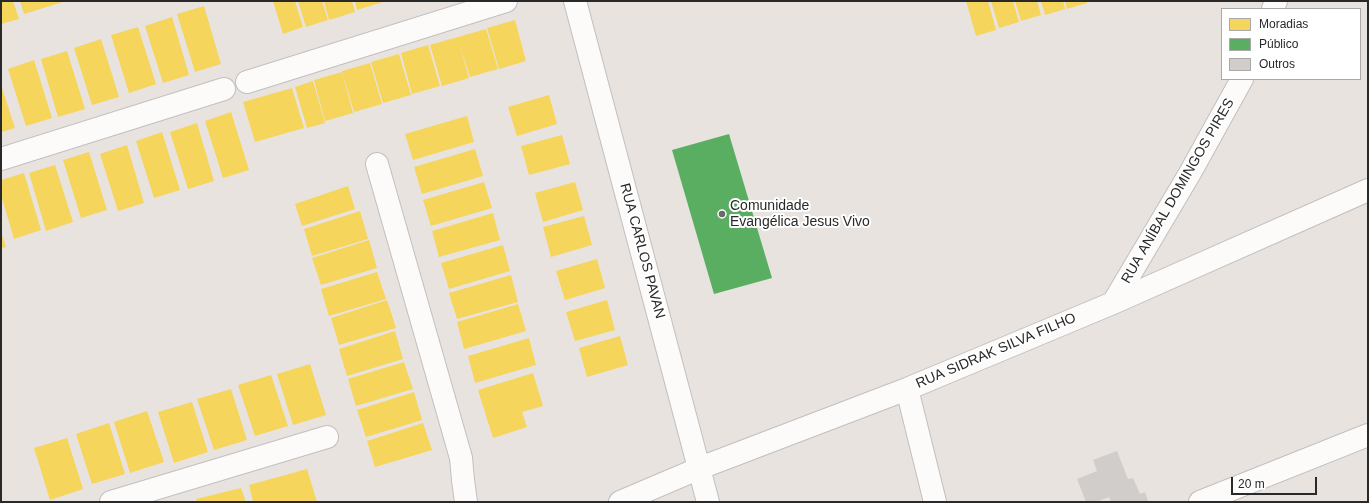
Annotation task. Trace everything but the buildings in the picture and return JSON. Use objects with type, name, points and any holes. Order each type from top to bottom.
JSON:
[{"type":"street","points":[[247,82],[506,1]]},
{"type":"street","name":"RUA CARLOS PAVAN","points":[[576,1],[708,502]]},
{"type":"street","name":"RUA ANÍBAL DOMINGOS PIRES","points":[[1112,303],[1190,172],[1241,80]]},
{"type":"street","points":[[1,159],[224,89]]},
{"type":"street","points":[[377,164],[461,458],[462,480],[466,502]]},
{"type":"street","name":"RUA SIDRAK SILVA FILHO","points":[[620,502],[700,468],[907,388],[1112,303],[1368,190]]},
{"type":"street","points":[[907,388],[935,502]]},
{"type":"street","points":[[1200,502],[1368,435]]},
{"type":"street","points":[[111,502],[327,437]]},
{"type":"place","name":"Comunidade Evangélica Jesus Vivo","points":[[722,214]]}]
